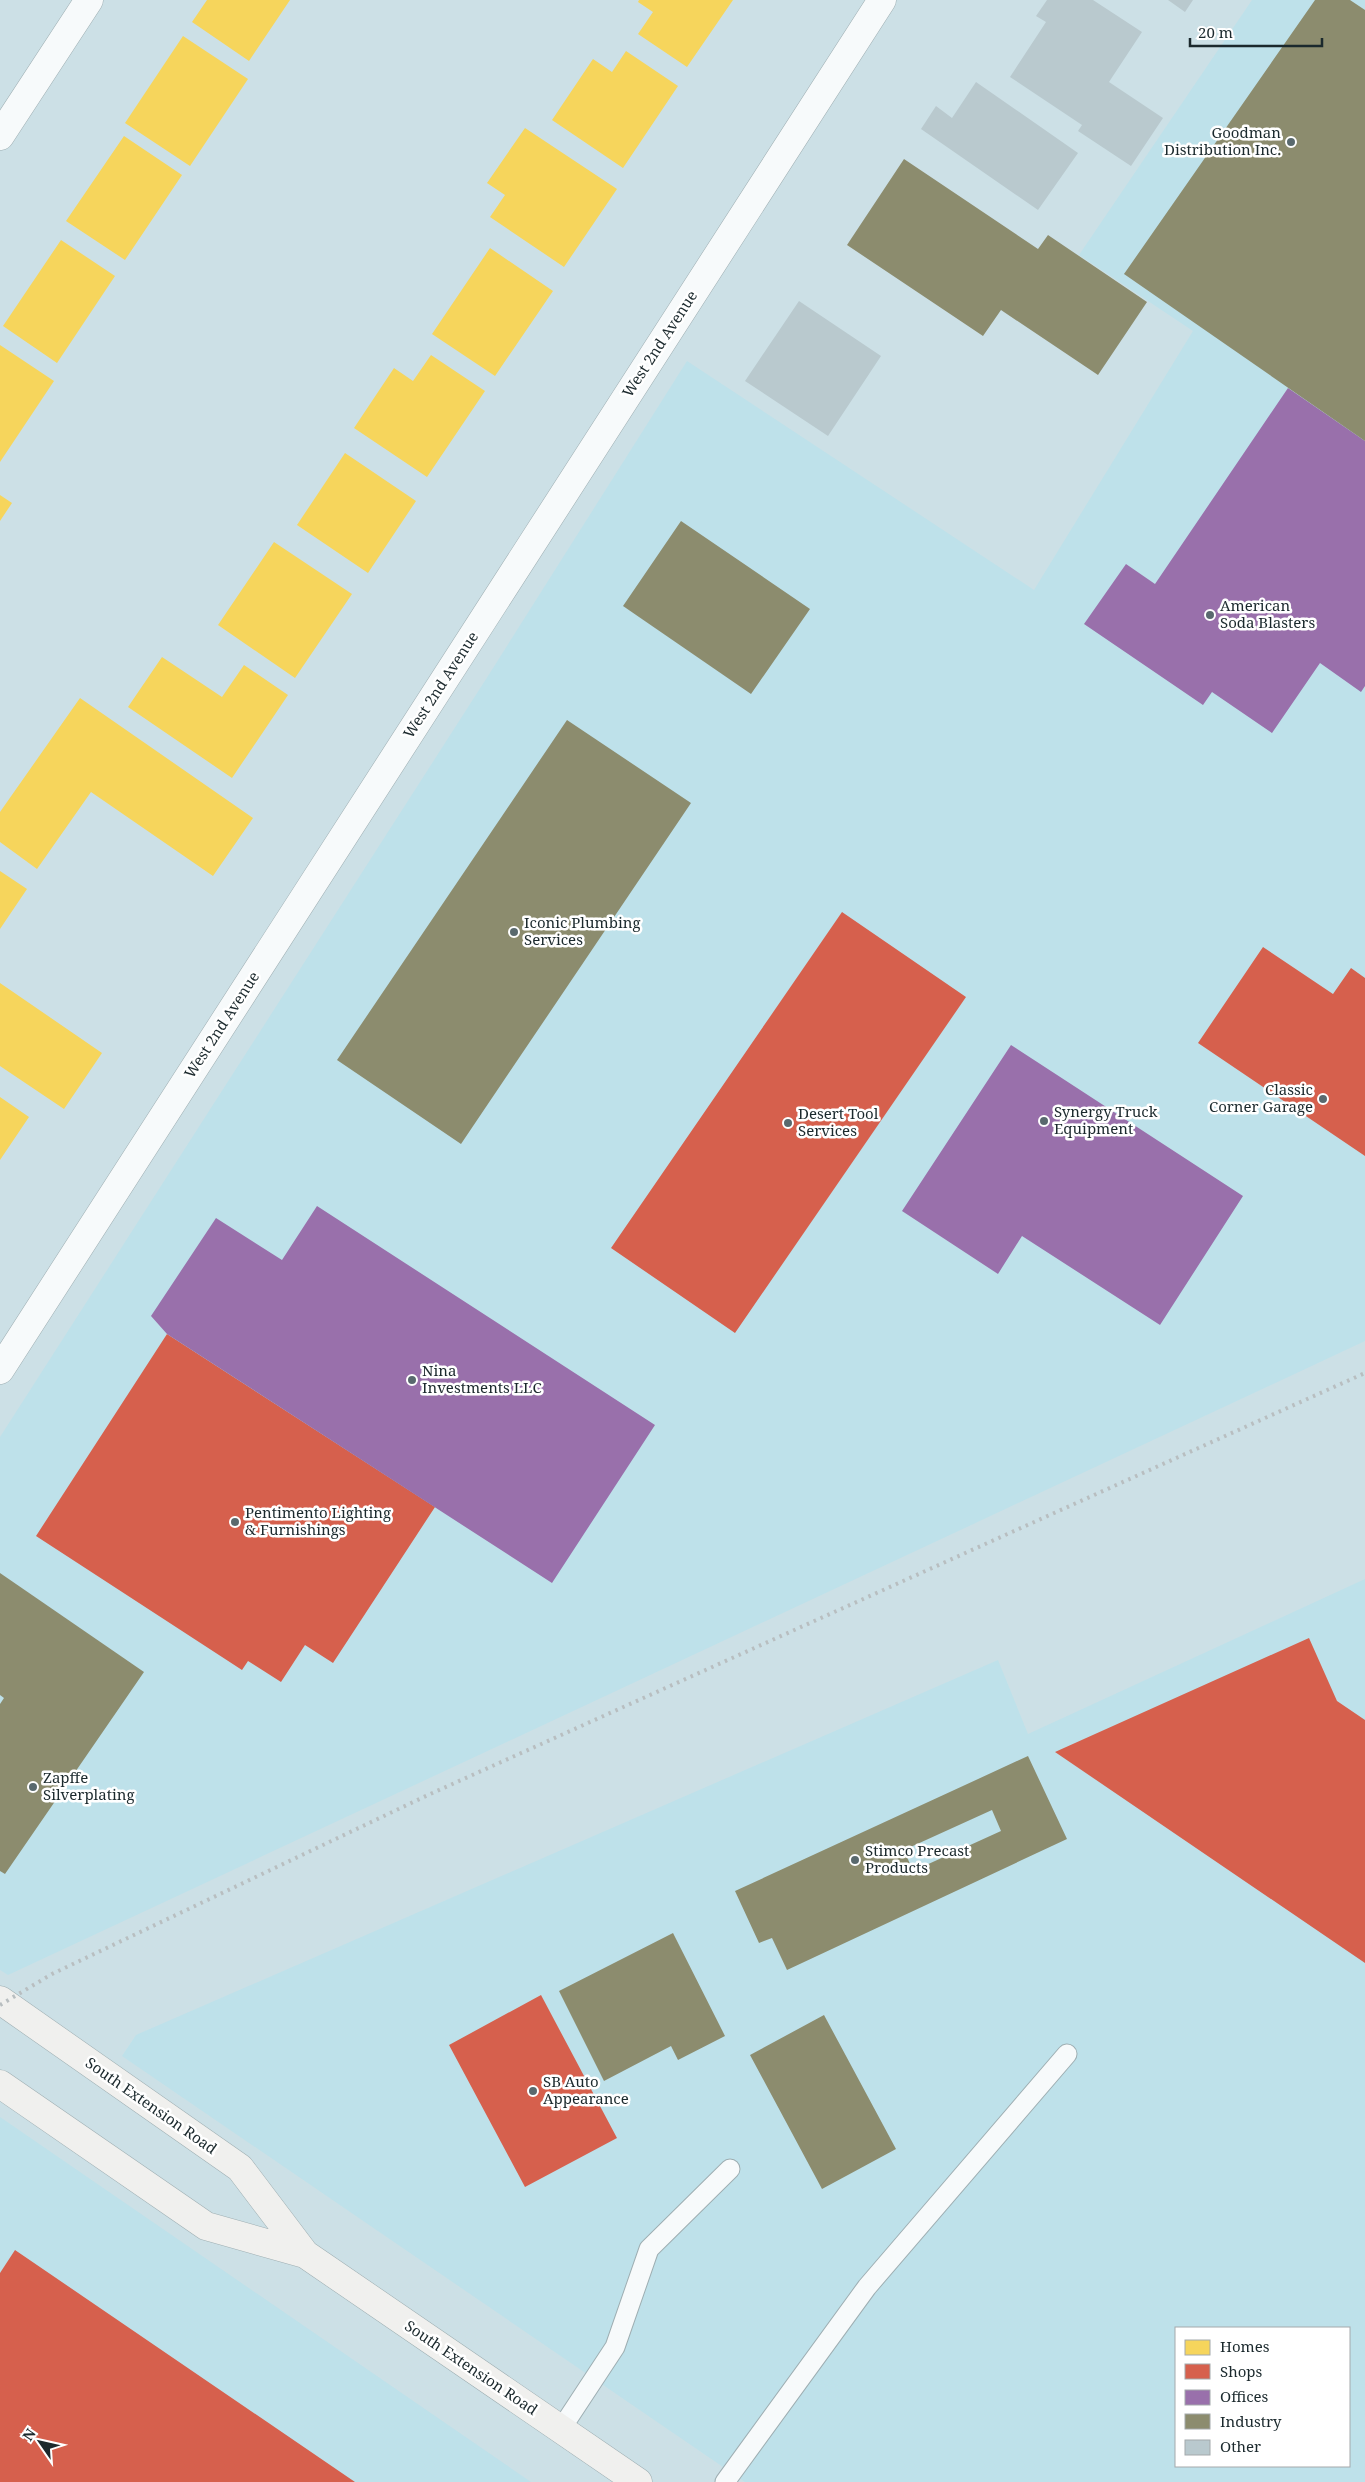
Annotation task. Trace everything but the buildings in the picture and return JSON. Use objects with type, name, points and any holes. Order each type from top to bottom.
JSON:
[{"type":"street","points":[[0,136],[89,0]]},
{"type":"street","name":"West 2nd Avenue","points":[[0,1370],[882,0]]},
{"type":"street","name":"South Extension Road","points":[[0,2000],[240,2168],[305,2254],[638,2482]]},
{"type":"street","name":"South Extension Road","points":[[0,2084],[206,2226],[305,2254]]},
{"type":"lane","points":[[725,2482],[867,2287],[1067,2054]]},
{"type":"lane","points":[[561,2429],[615,2347],[649,2250],[730,2169]]},
{"type":"shaded area","points":[[1252,0],[1365,0],[1365,1341],[8,1975],[0,1970],[0,1437],[488,676],[687,361],[1034,590],[1193,331],[1079,255]]},
{"type":"shaded area","points":[[1365,1579],[1365,2482],[745,2482],[122,2056],[136,2035],[998,1660],[1028,1734]]},
{"type":"shaded area","points":[[0,2117],[531,2482],[0,2482]]},
{"type":"railway","points":[[0,2005],[52,1974],[428,1795],[1365,1373]]},
{"type":"place","name":"Goodman Distribution Inc.","points":[[1291,142]]},
{"type":"place","name":"American Soda Blasters","points":[[1210,615]]},
{"type":"place","name":"Iconic Plumbing Services","points":[[514,932]]},
{"type":"place","name":"Classic Corner Garage","points":[[1323,1099]]},
{"type":"place","name":"Synergy Truck Equipment","points":[[1044,1121]]},
{"type":"place","name":"Desert Tool Services","points":[[788,1123]]},
{"type":"place","name":"Nina Investments LLC","points":[[412,1380]]},
{"type":"place","name":"Pentimento Lighting & Furnishings","points":[[235,1522]]},
{"type":"place","name":"Zapffe Silverplating","points":[[33,1787]]},
{"type":"place","name":"Stimco Precast Products","points":[[855,1860]]},
{"type":"place","name":"SB Auto Appearance","points":[[533,2091]]}]
